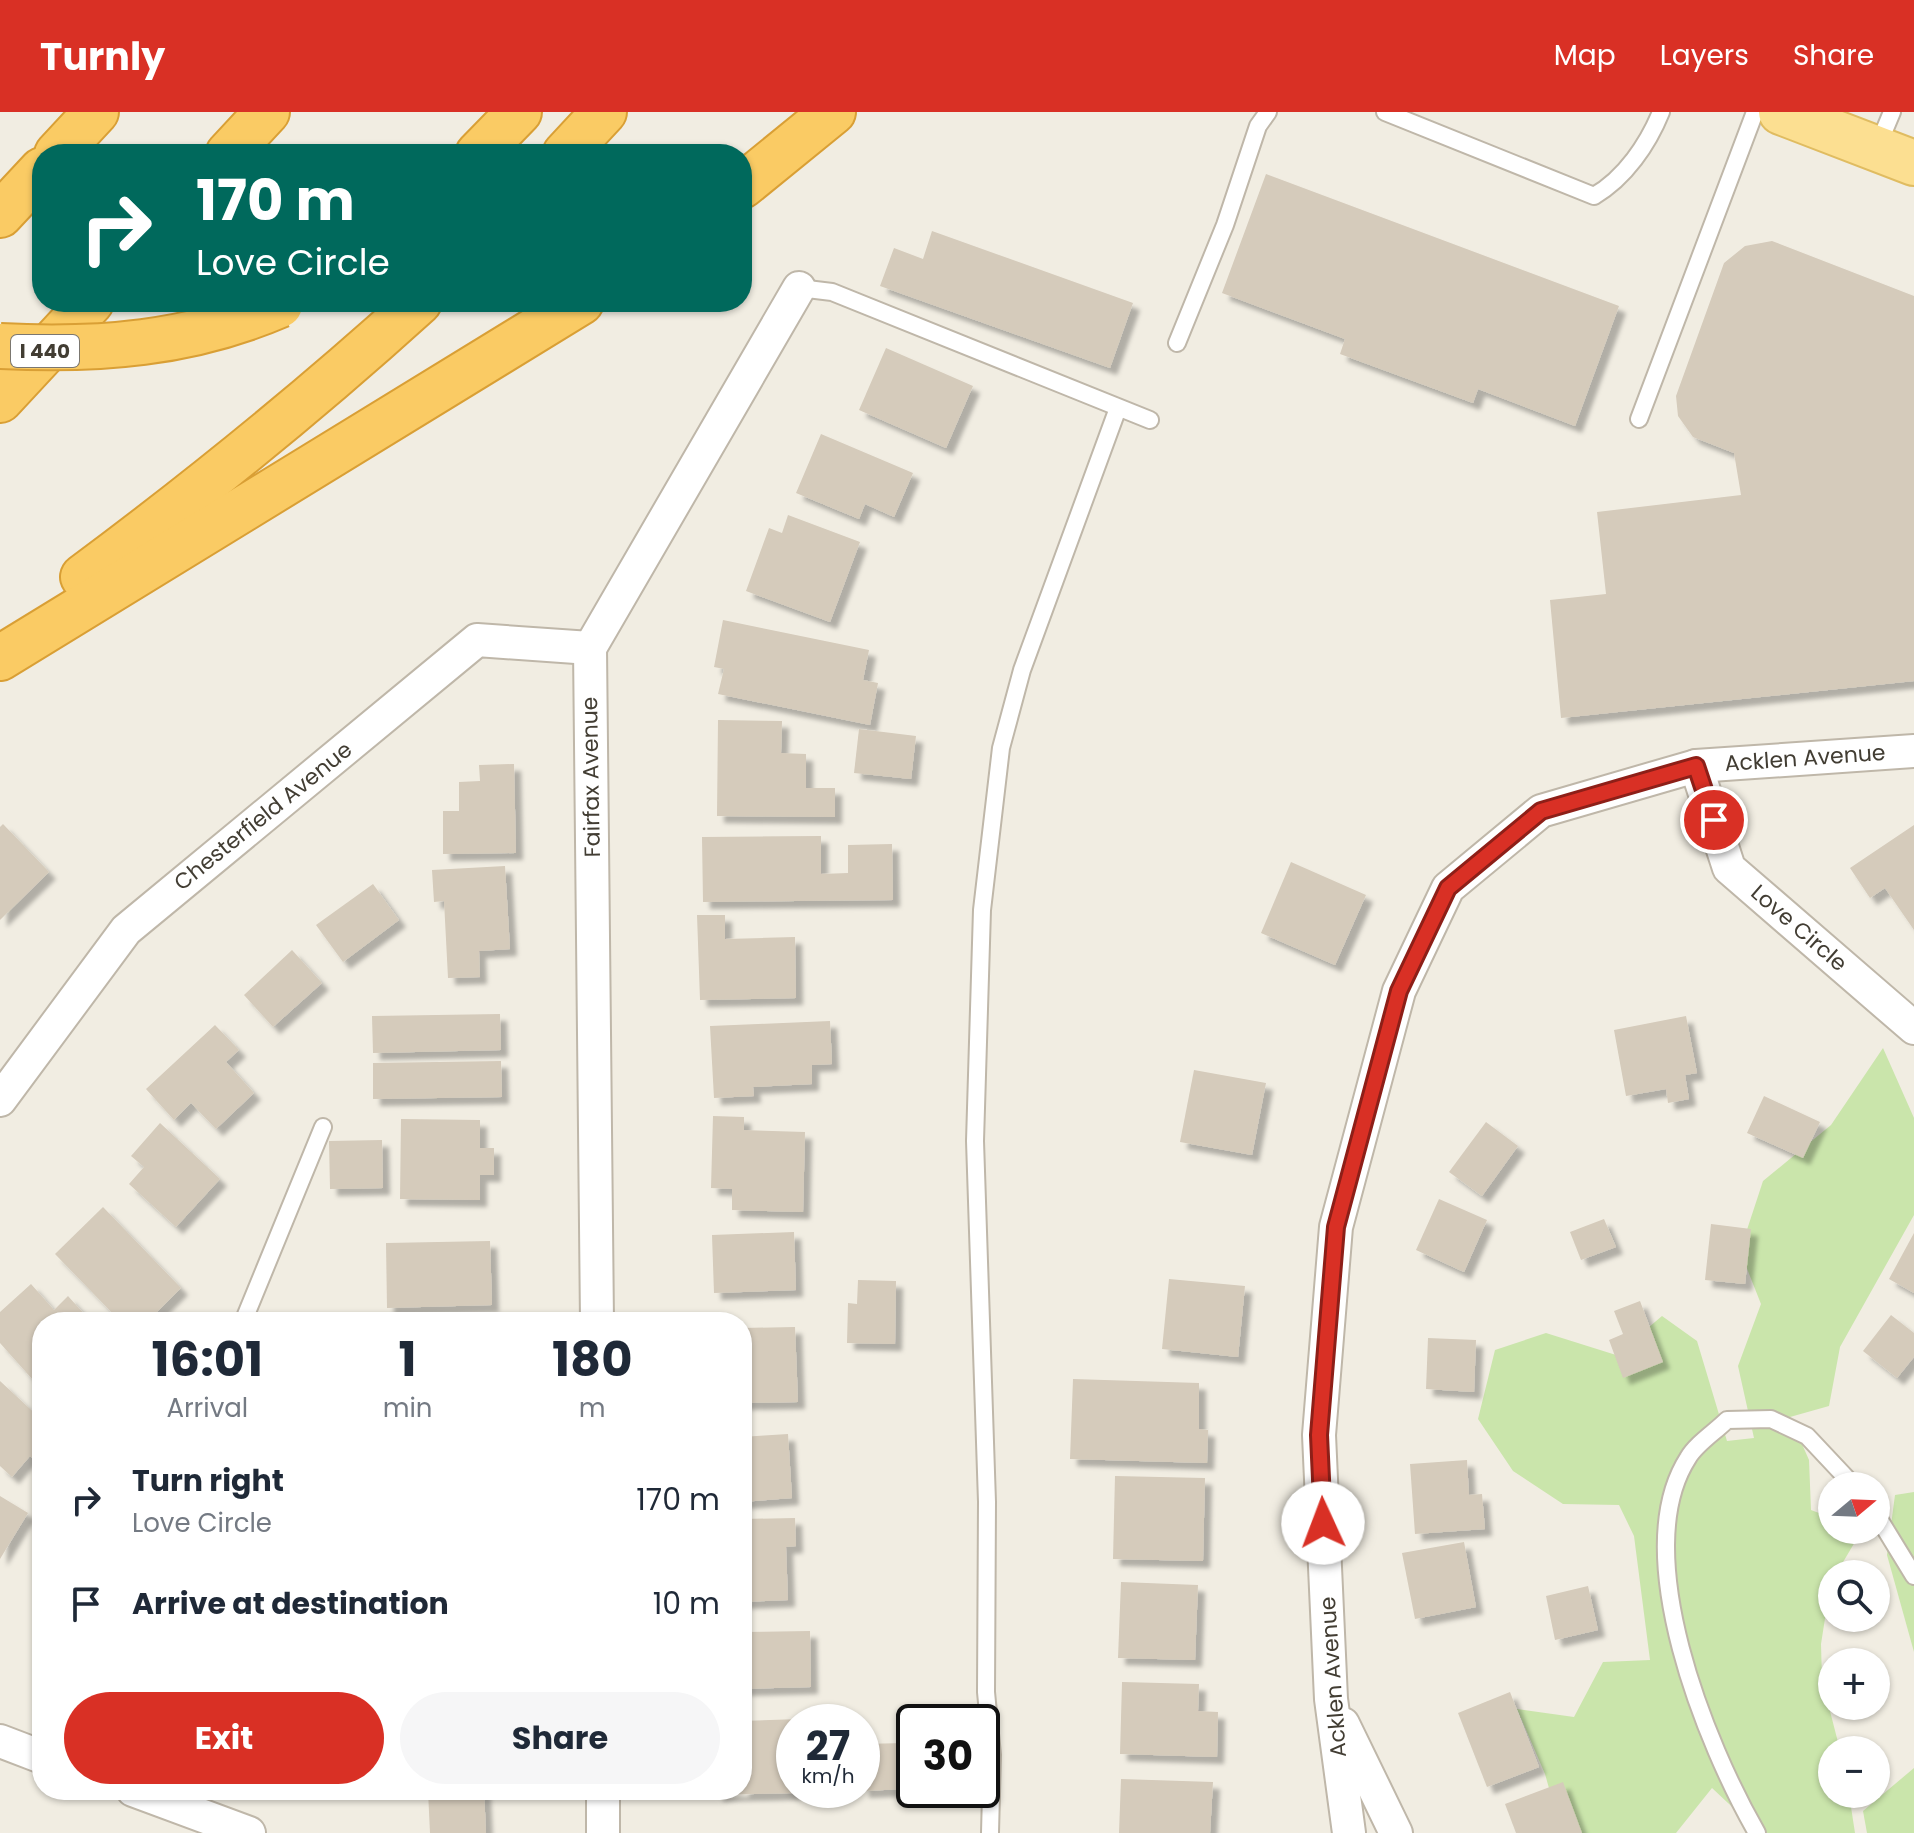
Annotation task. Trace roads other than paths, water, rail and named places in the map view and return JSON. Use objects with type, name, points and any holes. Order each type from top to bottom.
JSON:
[{"type":"highway","points":[[66,144],[96,112]]},
{"type":"highway","points":[[237,144],[267,112]]},
{"type":"highway","points":[[488,144],[519,112]]},
{"type":"highway","points":[[574,144],[604,112]]},
{"type":"highway","points":[[752,178],[833,112]]},
{"type":"highway","points":[[0,215],[32,181]]},
{"type":"highway","name":"I 440","points":[[0,400],[82,312]]},
{"type":"highway","points":[[0,346],[70,350],[175,339],[219,329],[263,312]]},
{"type":"highway","points":[[0,637],[230,466],[327,386],[408,312]]},
{"type":"highway","points":[[0,658],[565,312]]},
{"type":"main road","points":[[1777,112],[1894,141]]},
{"type":"street","points":[[590,648],[799,288]]},
{"type":"street","name":"Chesterfield Avenue","points":[[0,1100],[126,930],[477,640],[590,648]]},
{"type":"street","name":"Fairfax Avenue","points":[[590,648],[597,1312]]},
{"type":"street","name":"Acklen Avenue","points":[[1349,1833],[1331,1699],[1319,1435],[1336,1227],[1399,991],[1448,888],[1541,811],[1696,766],[1914,751]]},
{"type":"street","name":"Love Circle","points":[[1696,766],[1729,868],[1914,1028]]},
{"type":"street","points":[[1331,1699],[1396,1833]]},
{"type":"street","points":[[0,1741],[32,1753]]},
{"type":"street","points":[[160,1800],[249,1833]]},
{"type":"street","points":[[603,1800],[603,1833]]},
{"type":"lane","points":[[1177,343],[1225,225],[1258,126],[1268,112]]},
{"type":"lane","points":[[1385,112],[1594,196],[1609,188],[1651,138],[1661,112]]},
{"type":"lane","points":[[1639,419],[1777,112]]},
{"type":"lane","points":[[799,288],[832,292],[1150,420]]},
{"type":"lane","points":[[990,1833],[992,1755],[986,1692],[987,1502],[975,1141],[982,910],[1001,748],[1022,670],[1118,408]]},
{"type":"lane","points":[[247,1312],[323,1127]]},
{"type":"lane","points":[[1757,1833],[1734,1793],[1689,1686],[1666,1562],[1669,1506],[1688,1458],[1727,1420],[1771,1419],[1807,1436],[1841,1472]]},
{"type":"lane","points":[[1890,1537],[1914,1576]]}]
